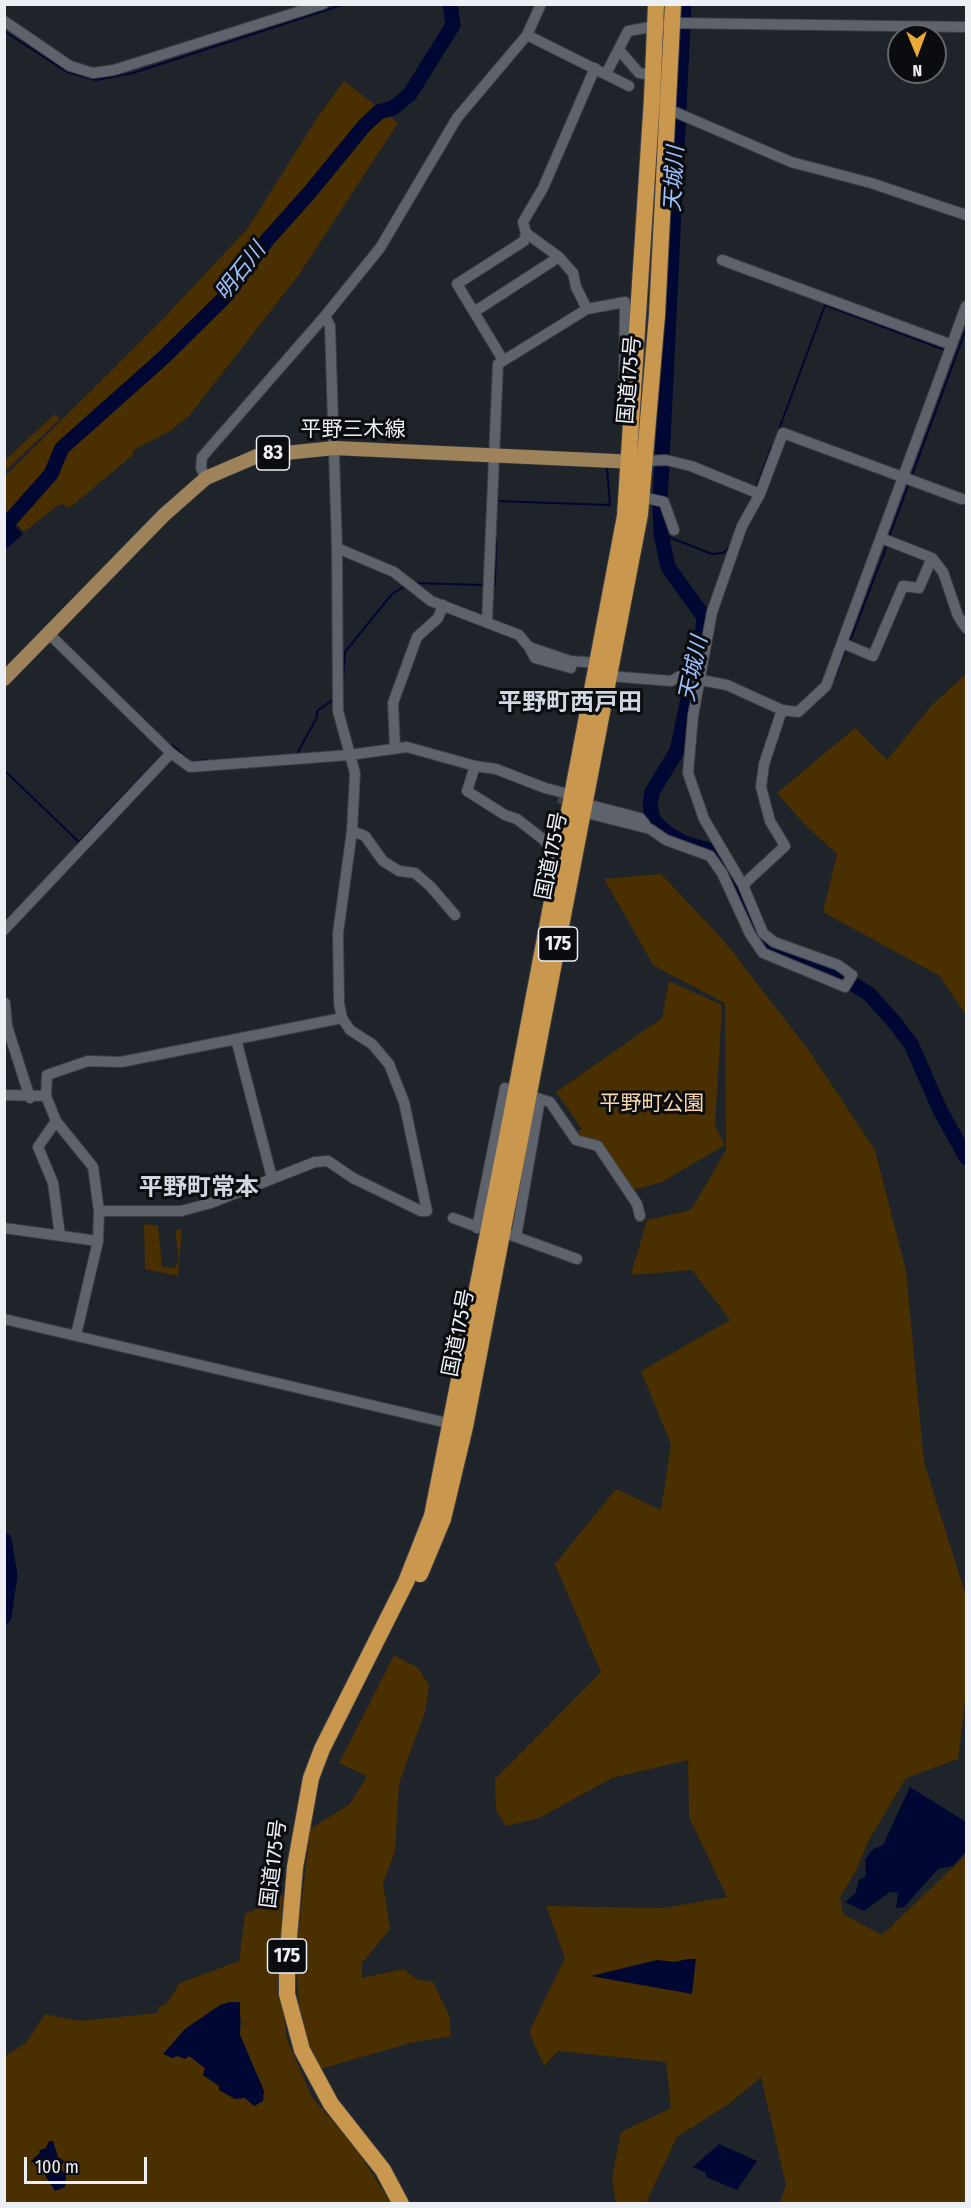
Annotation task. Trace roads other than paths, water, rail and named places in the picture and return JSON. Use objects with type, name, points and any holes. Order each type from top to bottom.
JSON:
[{"type":"highway","name":"国道175号","points":[[529,1095],[560,855],[565,796],[637,461],[657,315],[668,109],[663,24],[656,4]]},
{"type":"highway","name":"国道175号","points":[[401,2204],[383,2170],[348,2128],[315,2076],[303,2050],[287,1994],[287,1961],[303,1810],[311,1778],[322,1749],[433,1548],[496,1232],[529,1095],[588,809],[615,674],[642,497],[637,461],[633,389],[653,75],[663,24],[673,4]]},
{"type":"main road","name":"平野三木線","points":[[4,680],[164,516],[206,478],[257,456],[334,447],[637,461]]},
{"type":"street","points":[[4,21],[70,66],[93,73],[114,70],[323,4]]},
{"type":"street","points":[[206,478],[201,468],[202,458],[325,316],[380,248],[457,118],[527,35],[541,4]]},
{"type":"street","points":[[606,74],[620,51],[628,31],[663,24],[966,27]]},
{"type":"street","points":[[527,35],[629,86]]},
{"type":"street","points":[[620,51],[639,73],[653,75]]},
{"type":"street","points":[[503,360],[457,284],[524,241],[526,233],[523,222],[543,188],[595,68]]},
{"type":"street","points":[[668,109],[790,162],[871,183],[966,215]]},
{"type":"street","points":[[526,233],[559,257],[573,273],[576,287],[587,309]]},
{"type":"street","points":[[474,312],[559,257]]},
{"type":"street","points":[[722,260],[952,345]]},
{"type":"street","points":[[487,622],[498,364],[587,309],[625,302],[624,387],[633,389]]},
{"type":"street","points":[[615,674],[670,681],[680,676],[727,686],[782,710],[798,712],[826,686],[966,306]]},
{"type":"street","points":[[99,1211],[182,1211],[211,1203],[315,1162],[327,1161],[353,1178],[421,1211],[427,1211],[404,1102],[389,1064],[372,1044],[350,1030],[342,1018],[339,1003],[338,933],[352,831],[355,773],[338,711],[334,447],[330,326],[325,316]]},
{"type":"street","points":[[588,809],[650,829],[666,840],[710,856],[722,873],[750,934],[763,953],[845,987],[852,975],[838,965],[774,942],[763,933],[743,885],[704,819],[688,773],[693,716],[712,612],[742,526],[760,494],[783,433],[962,499]]},
{"type":"street","points":[[637,461],[666,460],[691,466],[760,494]]},
{"type":"street","points":[[642,497],[664,502],[674,530]]},
{"type":"street","points":[[881,538],[932,558],[943,572],[958,616],[966,628]]},
{"type":"street","points":[[337,548],[394,572],[431,601],[519,635],[529,647],[592,666]]},
{"type":"street","points":[[842,643],[873,656],[903,586],[919,588],[932,558]]},
{"type":"street","points":[[395,748],[393,703],[417,637],[438,618],[442,605]]},
{"type":"street","points":[[49,634],[171,753],[190,767],[349,755],[407,747],[475,766],[496,769],[565,796]]},
{"type":"street","points":[[743,885],[785,846],[770,821],[761,787],[764,764],[782,710]]},
{"type":"street","points":[[4,930],[171,753]]},
{"type":"street","points":[[475,766],[467,791],[505,815],[517,819],[544,840],[553,853],[560,855]]},
{"type":"street","points":[[352,831],[364,836],[382,861],[399,871],[415,873],[456,915]]},
{"type":"street","points":[[722,873],[732,867]]},
{"type":"street","points":[[5,1003],[6,1026],[30,1098]]},
{"type":"street","points":[[76,1335],[98,1241],[99,1211],[93,1167],[56,1121],[46,1096],[47,1075],[88,1061],[121,1062],[342,1018]]},
{"type":"street","points":[[236,1039],[272,1178]]},
{"type":"street","points":[[496,1232],[505,1088],[550,1102],[576,1140],[598,1146],[637,1204],[640,1216]]},
{"type":"street","points":[[4,1095],[30,1098],[46,1096]]},
{"type":"street","points":[[56,1121],[38,1147],[53,1183],[60,1236]]},
{"type":"street","points":[[453,1218],[577,1259]]},
{"type":"street","points":[[4,1228],[98,1241]]},
{"type":"street","points":[[4,1319],[458,1425]]},
{"type":"water","points":[[6,516],[23,534],[5,550],[5,518]]},
{"type":"water","points":[[910,1787],[966,1822],[966,1851],[953,1866],[938,1869],[904,1907],[896,1908],[898,1893],[890,1892],[864,1911],[845,1902],[855,1894],[859,1880],[866,1876],[865,1860],[873,1849],[883,1845]]},
{"type":"water","points":[[696,1959],[692,1994],[591,1976],[657,1960],[675,1962]]},
{"type":"water","points":[[240,2002],[240,2035],[264,2091],[263,2101],[254,2106],[245,2098],[235,2099],[219,2090],[219,2086],[203,2075],[205,2068],[189,2056],[185,2059],[178,2056],[172,2058],[163,2054],[185,2029],[220,2005]]},
{"type":"water","points":[[49,2141],[53,2141],[58,2157],[64,2161],[60,2168],[66,2175],[65,2187],[55,2191],[37,2162],[30,2162],[40,2150],[46,2148]]},
{"type":"water","points":[[719,2144],[757,2161],[737,2190],[706,2177],[706,2173],[693,2167]]},
{"type":"waterway","points":[[4,31],[67,72],[96,80],[133,73],[345,4]]},
{"type":"waterway","name":"明石川","points":[[4,527],[51,474],[62,448],[162,359],[224,298],[268,239],[364,126],[379,112],[393,108],[410,94],[453,25],[450,4]]},
{"type":"waterway","name":"天城川","points":[[684,4],[660,503],[661,534],[668,567],[704,617],[677,751],[652,792],[650,805],[653,820],[667,833],[684,843],[712,851],[739,892],[759,937],[768,948],[845,979],[869,994],[911,1044],[940,1110],[966,1157]]},
{"type":"waterway","points":[[778,432],[825,305],[945,350]]},
{"type":"waterway","points":[[912,475],[966,329]]},
{"type":"waterway","points":[[756,488],[772,446]]},
{"type":"waterway","points":[[496,501],[610,505],[607,468]]},
{"type":"waterway","points":[[889,537],[909,483]]},
{"type":"waterway","points":[[661,534],[712,554],[723,553],[729,548]]},
{"type":"waterway","points":[[493,585],[495,585],[496,540]]},
{"type":"waterway","points":[[850,641],[887,545]]},
{"type":"waterway","points":[[412,583],[484,585]]},
{"type":"waterway","points":[[342,692],[345,652],[392,594],[407,585]]},
{"type":"waterway","points":[[833,682],[846,649]]},
{"type":"waterway","points":[[297,754],[317,717],[317,711],[334,699]]},
{"type":"waterway","points":[[169,747],[172,745],[191,762],[207,760]]},
{"type":"waterway","points":[[4,770],[79,842],[166,751]]},
{"type":"waterway","points":[[4,1540],[10,1575],[4,1617]]},
{"type":"tunnel","points":[[558,798],[576,802]]},
{"type":"district","name":"平野町西戸田","points":[[570,703]]},
{"type":"district","name":"平野町常本","points":[[199,1188]]},
{"type":"park label","name":"平野町公園","points":[[652,1104]]}]
